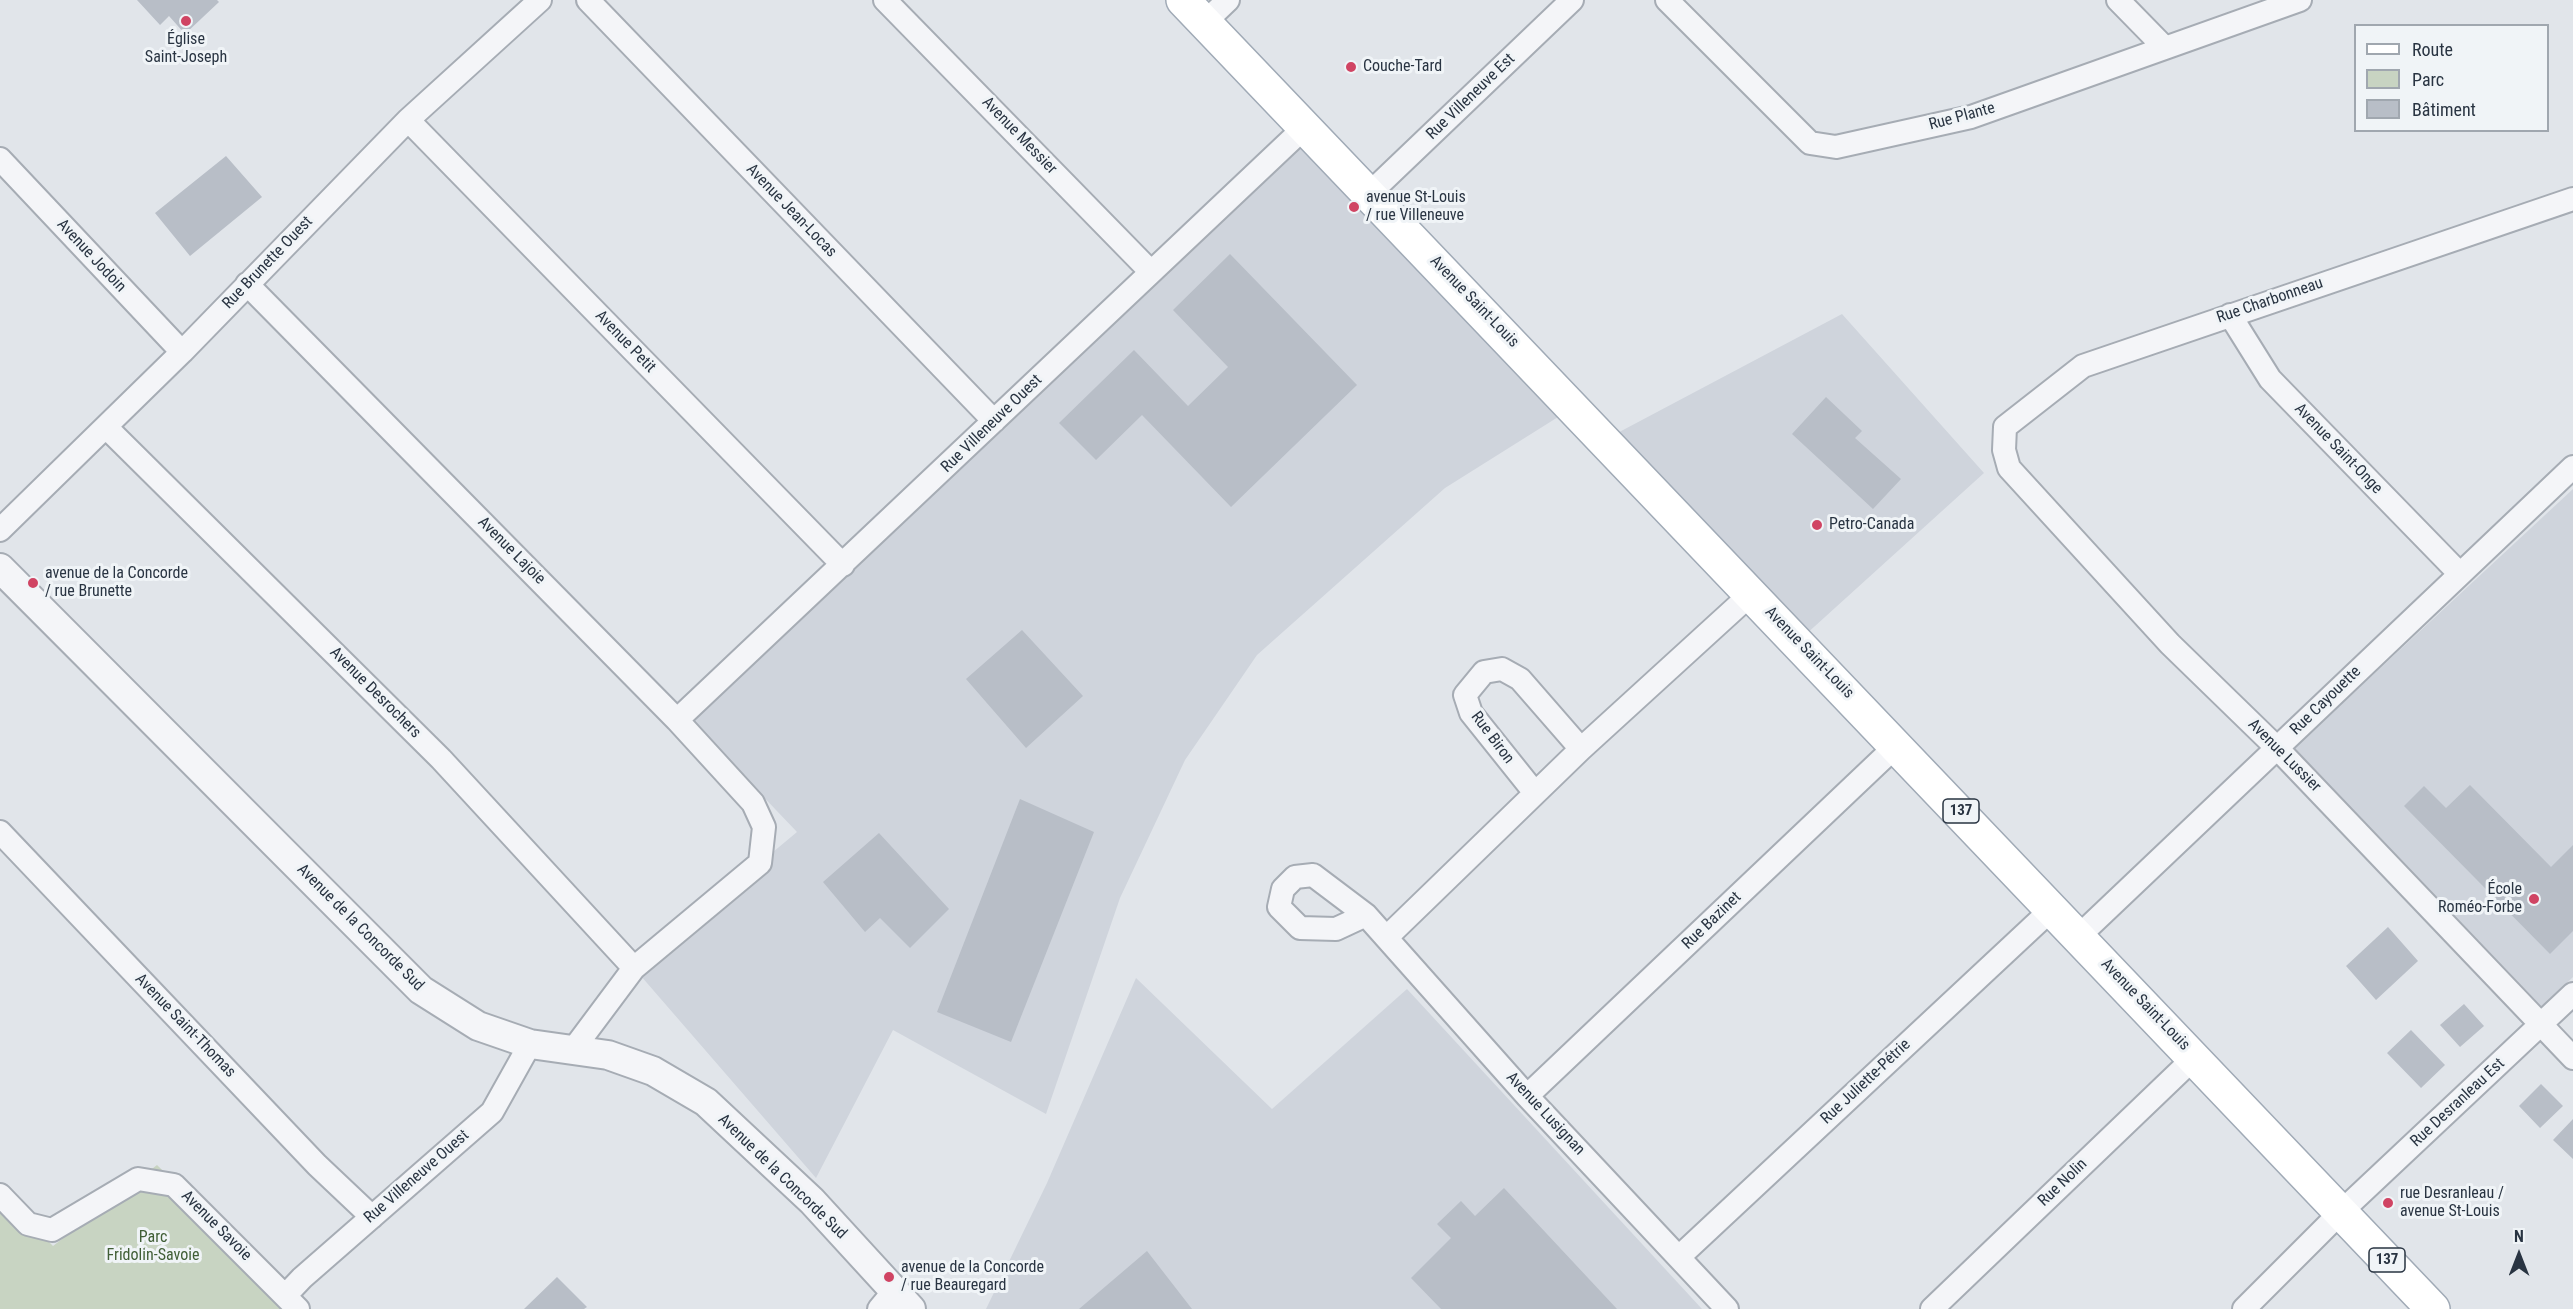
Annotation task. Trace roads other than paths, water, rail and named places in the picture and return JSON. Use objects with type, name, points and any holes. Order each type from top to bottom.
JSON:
[{"type":"main road","name":"Avenue Saint-Louis","points":[[1205,7],[1305,126],[2433,1309]]},
{"type":"street","name":"Rue Brunette Ouest","points":[[0,530],[182,352],[408,120],[540,0]]},
{"type":"street","name":"Avenue Jean-Locas","points":[[588,0],[994,421]]},
{"type":"street","name":"Avenue Messier","points":[[885,0],[1151,272]]},
{"type":"street","name":"Rue Villeneuve Est","points":[[1370,193],[1572,0]]},
{"type":"street","name":"Rue Plante","points":[[1667,0],[1810,143],[1836,147],[1971,117],[2300,0]]},
{"type":"street","points":[[2118,0],[2165,48]]},
{"type":"street","name":"Avenue Petit","points":[[408,120],[843,565]]},
{"type":"street","name":"Rue Villeneuve Ouest","points":[[677,720],[1305,126]]},
{"type":"street","name":"Avenue Jodoin","points":[[0,159],[182,352]]},
{"type":"street","name":"Rue Charbonneau","points":[[2004,450],[2005,427],[2084,366],[2573,199]]},
{"type":"street","name":"Avenue Lajoie","points":[[248,284],[677,720],[753,803],[764,827],[760,863],[634,968]]},
{"type":"street","name":"Avenue Saint-Onge","points":[[2230,315],[2270,379],[2459,573]]},
{"type":"street","name":"Avenue Desrochers","points":[[106,427],[441,759],[634,968]]},
{"type":"street","name":"Avenue Lussier","points":[[2004,450],[2009,468],[2170,644],[2277,748],[2573,1058]]},
{"type":"street","name":"Rue Cayouette","points":[[2079,936],[2573,467]]},
{"type":"street","name":"Avenue de la Concorde Sud","points":[[0,568],[421,990],[478,1026],[530,1044],[608,1055],[653,1071],[706,1102],[812,1201],[895,1303]]},
{"type":"street","points":[[1387,937],[1581,749],[1752,593]]},
{"type":"street","name":"Rue Biron","points":[[1535,793],[1471,713],[1465,695],[1484,672],[1502,669],[1520,679],[1581,749]]},
{"type":"street","name":"Rue Bazinet","points":[[1527,1096],[1897,745]]},
{"type":"street","name":"Avenue Saint-Thomas","points":[[0,832],[317,1165],[372,1217]]},
{"type":"street","name":"Rue Juliette-Pétrie","points":[[1679,1257],[2053,908]]},
{"type":"street","name":"Avenue Lusignan","points":[[1366,915],[1527,1096],[1727,1309]]},
{"type":"street","points":[[572,1051],[634,968]]},
{"type":"street","name":"Rue Desranleau Est","points":[[2244,1309],[2342,1211],[2573,994]]},
{"type":"street","name":"Rue Villeneuve Ouest","points":[[292,1302],[372,1217],[492,1112],[530,1044]]},
{"type":"street","name":"Rue Nolin","points":[[1932,1309],[2195,1057]]},
{"type":"street","name":"Avenue Savoie","points":[[0,1195],[28,1224],[52,1230],[138,1179],[174,1185],[292,1302]]},
{"type":"place","name":"Église Saint-Joseph","points":[[186,21]]},
{"type":"place","name":"Couche-Tard","points":[[1351,67]]},
{"type":"place","name":"avenue St-Louis / rue Villeneuve","points":[[1354,207]]},
{"type":"place","name":"Petro-Canada","points":[[1817,525]]},
{"type":"place","name":"avenue de la Concorde / rue Brunette","points":[[33,583]]},
{"type":"place","name":"École Roméo-Forbe","points":[[2534,899]]},
{"type":"place","name":"rue Desranleau / avenue St-Louis","points":[[2388,1203]]},
{"type":"place","name":"avenue de la Concorde / rue Beauregard","points":[[889,1277]]},
{"type":"park label","name":"Parc Fridolin-Savoie","points":[[153,1247]]}]
